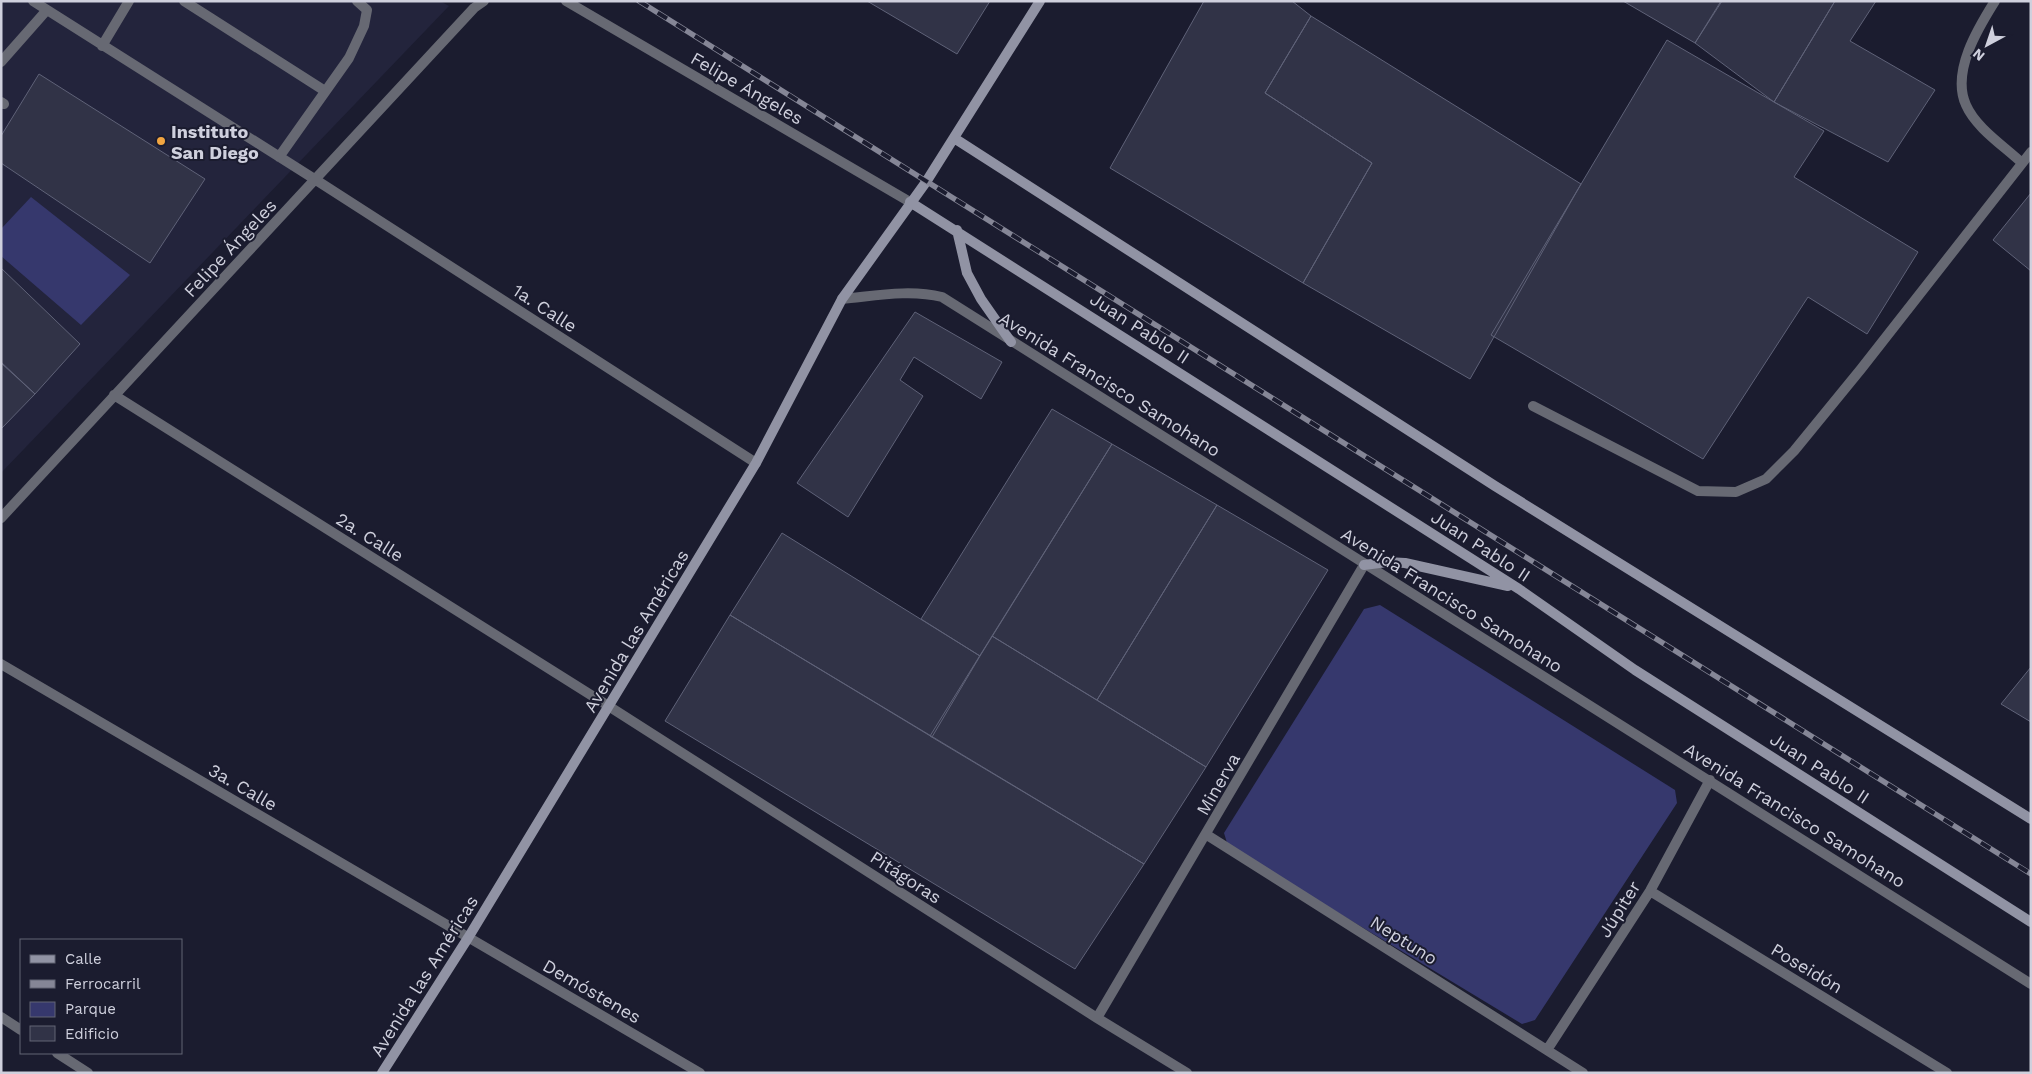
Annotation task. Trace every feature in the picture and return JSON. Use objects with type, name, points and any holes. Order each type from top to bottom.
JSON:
[{"type":"main road","points":[[910,202],[954,138],[1040,1]]},
{"type":"main road","points":[[954,138],[1495,486],[2031,819]]},
{"type":"main road","name":"Juan Pablo II","points":[[910,202],[957,230],[1519,589],[1635,670],[2031,922]]},
{"type":"main road","name":"Avenida las Américas","points":[[382,1073],[468,938],[610,707],[756,463],[842,299],[910,202]]},
{"type":"main road","points":[[957,230],[968,273],[982,299],[1011,342]]},
{"type":"main road","points":[[1364,565],[1388,562],[1405,563],[1519,589]]},
{"type":"street","name":"1a. Calle","points":[[33,1],[46,11],[316,180],[756,463]]},
{"type":"street","points":[[102,46],[129,1]]},
{"type":"street","points":[[184,1],[325,91]]},
{"type":"street","points":[[279,157],[349,58],[364,26],[367,10],[357,1]]},
{"type":"street","name":"Felipe Ángeles","points":[[1,518],[474,8],[484,1]]},
{"type":"street","name":"Felipe Ángeles","points":[[566,1],[910,202]]},
{"type":"street","points":[[1995,1],[1974,34],[1966,54],[1963,84],[1965,104],[1978,123],[2022,163]]},
{"type":"street","points":[[1,62],[46,11]]},
{"type":"street","points":[[1533,406],[1698,491],[1736,492],[1766,479],[1794,451],[1855,377],[2031,152]]},
{"type":"street","name":"Avenida Francisco Samohano","points":[[842,299],[907,293],[927,293],[942,297],[1364,565],[1710,780],[2031,984]]},
{"type":"street","name":"2a. Calle","points":[[114,395],[610,707]]},
{"type":"street","name":"Minerva","points":[[1097,1018],[1207,835],[1364,565]]},
{"type":"street","name":"3a. Calle","points":[[1,664],[468,938]]},
{"type":"street","name":"Pitágoras","points":[[610,707],[1097,1018],[1187,1073]]},
{"type":"street","name":"Júpiter","points":[[1547,1050],[1650,891],[1710,780]]},
{"type":"street","name":"Neptuno","points":[[1207,835],[1583,1073]]},
{"type":"street","name":"Poseidón","points":[[1650,891],[1947,1073]]},
{"type":"street","name":"Demóstenes","points":[[468,938],[700,1073]]},
{"type":"street","points":[[1,1017],[20,1029]]},
{"type":"street","points":[[59,1054],[88,1073]]},
{"type":"shaded area","name":"Instituto San Diego","points":[[1,1],[440,1],[449,6],[1,473]]},
{"type":"green space","points":[[31,197],[130,275],[81,325],[1,256],[1,229]]},
{"type":"green space","points":[[1380,605],[1675,790],[1677,803],[1535,1020],[1522,1024],[1228,846],[1224,833],[1364,609]]},
{"type":"building","points":[[867,1],[990,1],[957,54]]},
{"type":"building","points":[[1204,1],[1292,1],[1311,16],[1265,93],[1372,163],[1303,283],[1110,168]]},
{"type":"building","points":[[1623,1],[1721,1],[1695,43]]},
{"type":"building","points":[[1722,1],[1835,1],[1774,102],[1695,43]]},
{"type":"building","points":[[1835,1],[1876,1],[1850,41],[1935,90],[1888,162],[1774,102]]},
{"type":"building","points":[[1311,16],[1581,184],[1470,379],[1303,283],[1372,163],[1265,93]]},
{"type":"building","points":[[1667,40],[1824,131],[1794,177],[1918,252],[1867,334],[1808,297],[1703,459],[1491,335]]},
{"type":"building","points":[[39,74],[205,179],[150,263],[1,163],[1,136]]},
{"type":"building","points":[[2031,193],[2031,271],[1993,240]]},
{"type":"building","points":[[1,268],[80,344],[35,394],[1,362]]},
{"type":"building","points":[[915,312],[1002,362],[981,399],[914,357],[900,380],[923,396],[848,517],[797,483]]},
{"type":"building","points":[[1,363],[35,394],[1,429]]},
{"type":"building","points":[[1052,409],[1112,444],[980,656],[921,619]]},
{"type":"building","points":[[1112,444],[1217,505],[1097,700],[992,636]]},
{"type":"building","points":[[1217,505],[1328,570],[1206,767],[1097,700]]},
{"type":"building","points":[[782,533],[980,656],[932,737],[730,615]]},
{"type":"building","points":[[730,615],[1144,864],[1075,969],[665,721]]},
{"type":"building","points":[[992,636],[1206,767],[1144,864],[930,736]]},
{"type":"building","points":[[2031,667],[2031,722],[2001,704]]},
{"type":"railway","points":[[639,1],[2031,874]]},
{"type":"place","name":"Instituto San Diego","points":[[161,141]]}]
